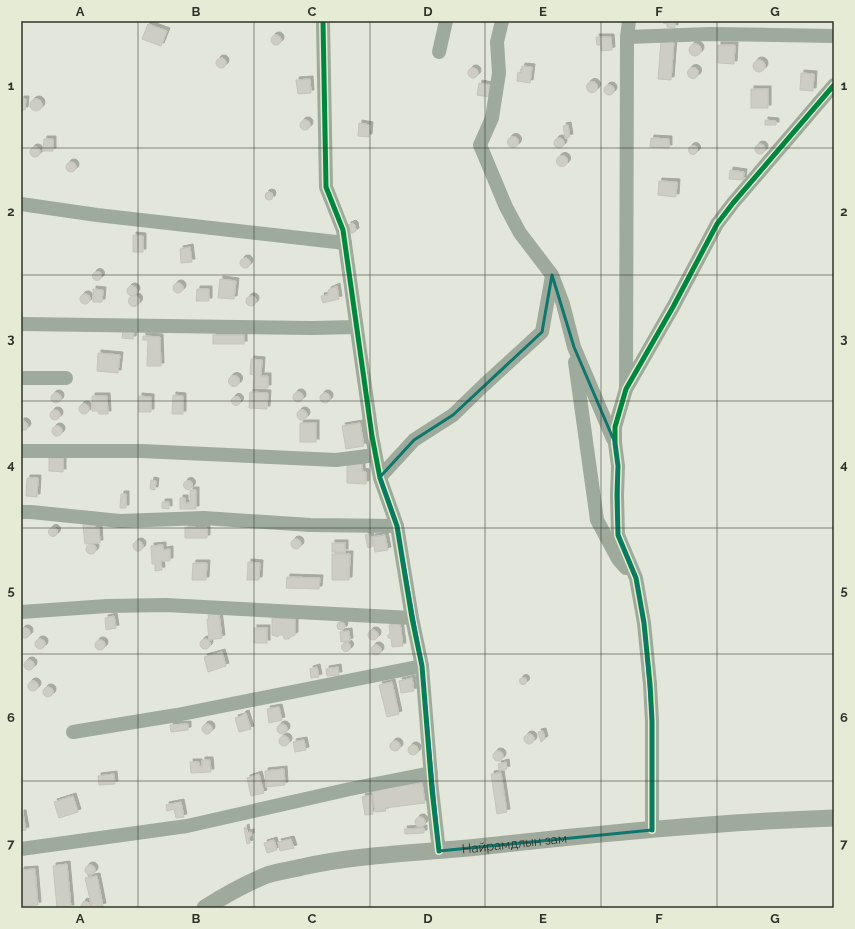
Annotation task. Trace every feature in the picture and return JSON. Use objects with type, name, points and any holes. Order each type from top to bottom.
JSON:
[{"type":"main road","name":"Найрамдлын зам","points":[[205,908],[228,893],[269,875],[324,862],[542,840],[766,820],[834,818]]},
{"type":"street","points":[[323,21],[326,188],[343,230],[375,455],[380,477],[397,526],[412,618],[422,666],[432,790],[439,851]]},
{"type":"street","points":[[439,52],[446,21]]},
{"type":"street","points":[[502,21],[497,42],[499,74],[492,118],[480,145],[506,207],[520,233],[552,275],[563,304],[574,347],[615,443]]},
{"type":"street","points":[[626,388],[627,37],[630,21]]},
{"type":"street","points":[[627,37],[710,34],[834,36]]},
{"type":"street","points":[[652,830],[652,721],[650,684],[644,623],[636,578],[618,535],[618,466],[615,443],[615,426],[626,388],[673,307],[717,224],[733,203],[834,85]]},
{"type":"street","points":[[21,204],[97,215],[345,243]]},
{"type":"street","points":[[380,477],[414,440],[453,416],[484,385],[542,332],[552,275]]},
{"type":"street","points":[[21,324],[312,328],[356,327]]},
{"type":"street","points":[[574,347],[577,381],[596,520],[618,559],[636,578]]},
{"type":"street","points":[[21,378],[66,378]]},
{"type":"street","points":[[21,451],[141,451],[336,460],[375,455]]},
{"type":"street","points":[[21,512],[120,521],[204,518],[310,525],[397,526]]},
{"type":"street","points":[[21,612],[107,606],[166,605],[412,618]]},
{"type":"street","points":[[73,732],[177,715],[422,666]]},
{"type":"street","points":[[21,849],[187,826],[350,789],[431,773]]},
{"type":"highlighted area","points":[[552,275],[574,347],[615,443],[618,466],[618,535],[636,578],[644,623],[652,721],[652,830],[439,851],[422,666],[397,526],[380,477],[414,440],[453,415],[542,332]]},
{"type":"building","points":[[664,21],[675,21],[675,28],[667,27],[667,24],[663,23]]},
{"type":"building","points":[[148,24],[167,31],[161,46],[142,39]]},
{"type":"building","points":[[274,35],[278,35],[280,36],[280,44],[274,45],[271,42],[271,38]]},
{"type":"building","points":[[596,37],[611,37],[612,50],[601,51],[601,45],[597,45]]},
{"type":"building","points":[[661,41],[674,41],[671,80],[658,79]]},
{"type":"building","points":[[697,44],[700,45],[700,55],[693,56],[690,55],[689,48],[690,45]]},
{"type":"building","points":[[718,45],[735,45],[734,64],[718,63]]},
{"type":"building","points":[[219,58],[223,58],[225,59],[225,67],[219,68],[216,65],[216,61]]},
{"type":"building","points":[[757,60],[761,60],[765,66],[761,72],[757,72],[753,68],[753,64]]},
{"type":"building","points":[[522,66],[532,67],[530,83],[517,81],[518,72],[521,73]]},
{"type":"building","points":[[693,67],[697,69],[699,73],[697,77],[693,79],[689,77],[687,73],[689,69]]},
{"type":"building","points":[[473,68],[478,73],[473,78],[468,73]]},
{"type":"building","points":[[801,73],[814,74],[813,91],[800,90]]},
{"type":"building","points":[[310,79],[311,93],[298,94],[296,80]]},
{"type":"building","points":[[592,81],[596,83],[598,87],[596,91],[592,93],[588,91],[586,87],[588,83]]},
{"type":"building","points":[[479,83],[490,85],[489,97],[477,95]]},
{"type":"building","points":[[607,85],[611,85],[613,86],[613,94],[607,95],[604,92],[604,88]]},
{"type":"building","points":[[751,89],[768,89],[768,108],[751,108]]},
{"type":"building","points":[[21,99],[26,99],[25,110],[21,110]]},
{"type":"building","points":[[34,99],[38,99],[42,105],[38,111],[34,111],[30,107],[30,103]]},
{"type":"building","points":[[303,120],[307,120],[309,121],[309,129],[303,130],[300,127],[300,123]]},
{"type":"building","points":[[765,120],[776,121],[776,125],[765,125]]},
{"type":"building","points":[[359,123],[370,125],[369,137],[358,136]]},
{"type":"building","points":[[568,125],[570,137],[565,138],[563,126]]},
{"type":"building","points":[[513,136],[517,138],[519,142],[517,146],[513,148],[509,146],[507,142],[509,138]]},
{"type":"building","points":[[557,138],[561,138],[563,139],[563,147],[557,148],[554,145],[554,141]]},
{"type":"building","points":[[651,138],[669,139],[669,148],[650,147]]},
{"type":"building","points":[[44,139],[53,139],[53,151],[43,151]]},
{"type":"building","points":[[760,144],[765,149],[760,154],[755,149]]},
{"type":"building","points":[[693,145],[698,150],[693,155],[688,150]]},
{"type":"building","points":[[33,147],[37,147],[39,148],[39,156],[33,157],[30,154],[30,150]]},
{"type":"building","points":[[560,156],[564,156],[566,157],[566,165],[560,166],[557,163],[557,159]]},
{"type":"building","points":[[69,162],[73,162],[75,163],[75,171],[69,172],[66,169],[66,165]]},
{"type":"building","points":[[730,170],[744,172],[743,180],[729,179]]},
{"type":"building","points":[[659,181],[677,182],[676,197],[658,195]]},
{"type":"building","points":[[267,192],[271,192],[273,196],[271,200],[267,200],[265,198],[265,194]]},
{"type":"building","points":[[353,223],[356,231],[350,233],[348,225]]},
{"type":"building","points":[[133,235],[143,236],[143,252],[133,252]]},
{"type":"building","points":[[190,247],[192,262],[181,263],[180,249]]},
{"type":"building","points":[[243,258],[247,258],[249,259],[249,267],[243,268],[240,265],[240,261]]},
{"type":"building","points":[[97,271],[102,276],[97,281],[92,276]]},
{"type":"building","points":[[220,279],[236,281],[234,299],[218,298]]},
{"type":"building","points":[[176,283],[180,283],[182,284],[182,292],[176,293],[173,290],[173,286]]},
{"type":"building","points":[[130,286],[134,286],[136,287],[136,295],[130,296],[127,293],[127,289]]},
{"type":"building","points":[[337,286],[339,299],[323,303],[321,296],[328,295],[328,290]]},
{"type":"building","points":[[93,289],[103,290],[102,302],[93,302]]},
{"type":"building","points":[[197,289],[209,289],[209,301],[196,301]]},
{"type":"building","points":[[83,294],[87,294],[89,295],[89,303],[83,304],[80,301],[80,297]]},
{"type":"building","points":[[132,296],[136,296],[138,297],[138,305],[132,306],[129,303],[129,299]]},
{"type":"building","points":[[249,296],[253,296],[255,297],[255,305],[249,306],[246,303],[246,299]]},
{"type":"building","points":[[123,331],[134,332],[133,339],[122,338]]},
{"type":"building","points":[[213,335],[244,335],[244,344],[213,344]]},
{"type":"building","points":[[143,336],[160,337],[161,366],[147,366],[148,340],[143,340]]},
{"type":"building","points":[[98,353],[120,355],[118,373],[97,371]]},
{"type":"building","points":[[251,359],[262,360],[261,376],[268,376],[268,388],[253,388],[254,375],[250,374]]},
{"type":"building","points":[[234,375],[238,377],[240,381],[238,385],[234,387],[230,385],[228,381],[230,377]]},
{"type":"building","points":[[250,392],[268,393],[267,409],[249,408]]},
{"type":"building","points":[[296,392],[300,392],[302,393],[302,401],[296,402],[293,399],[293,395]]},
{"type":"building","points":[[54,393],[58,393],[60,394],[60,402],[54,403],[51,400],[51,396]]},
{"type":"building","points":[[323,393],[327,393],[330,398],[327,403],[323,403],[320,400],[320,396]]},
{"type":"building","points":[[173,395],[183,396],[183,414],[172,414]]},
{"type":"building","points":[[92,396],[107,396],[108,414],[99,414],[98,411],[92,411]]},
{"type":"building","points":[[139,396],[151,397],[151,412],[139,412]]},
{"type":"building","points":[[236,396],[241,401],[236,406],[231,401]]},
{"type":"building","points":[[82,404],[86,404],[88,405],[88,413],[82,414],[79,411],[79,407]]},
{"type":"building","points":[[53,410],[57,410],[59,411],[59,419],[53,420],[50,417],[50,413]]},
{"type":"building","points":[[302,410],[307,415],[302,420],[297,415]]},
{"type":"building","points":[[21,421],[27,423],[28,427],[26,430],[21,430]]},
{"type":"building","points":[[300,423],[316,423],[316,442],[300,442]]},
{"type":"building","points":[[360,423],[364,446],[346,449],[342,426]]},
{"type":"building","points":[[55,426],[59,426],[61,427],[61,435],[55,436],[52,433],[52,429]]},
{"type":"building","points":[[49,458],[63,458],[63,472],[49,471]]},
{"type":"building","points":[[347,464],[362,464],[362,471],[366,472],[366,484],[347,483]]},
{"type":"building","points":[[27,478],[38,478],[37,497],[26,496]]},
{"type":"building","points":[[151,480],[156,481],[155,490],[150,489]]},
{"type":"building","points":[[188,480],[193,485],[188,490],[183,485]]},
{"type":"building","points":[[190,490],[196,490],[196,509],[180,509],[180,498],[185,498],[185,503],[190,503]]},
{"type":"building","points":[[121,494],[126,494],[126,508],[120,508]]},
{"type":"building","points":[[162,502],[169,502],[169,509],[162,508]]},
{"type":"building","points":[[95,524],[95,528],[99,528],[100,543],[85,544],[83,525]]},
{"type":"building","points":[[53,527],[58,532],[53,537],[48,532]]},
{"type":"building","points":[[185,527],[207,528],[207,538],[185,538]]},
{"type":"building","points":[[370,534],[373,546],[368,548],[365,535]]},
{"type":"building","points":[[385,535],[388,550],[375,552],[372,537]]},
{"type":"building","points":[[294,539],[298,539],[300,540],[300,548],[294,549],[291,546],[291,542]]},
{"type":"building","points":[[136,541],[140,541],[142,542],[142,550],[136,551],[133,548],[133,544]]},
{"type":"building","points":[[332,543],[345,543],[345,552],[332,552]]},
{"type":"building","points":[[89,544],[93,544],[95,545],[95,553],[89,554],[86,551],[86,547]]},
{"type":"building","points":[[163,545],[163,550],[170,549],[170,561],[161,561],[162,570],[155,571],[155,564],[152,564],[151,546]]},
{"type":"building","points":[[332,554],[350,554],[349,580],[332,580]]},
{"type":"building","points":[[248,562],[260,563],[259,580],[247,580]]},
{"type":"building","points":[[193,563],[207,563],[206,580],[192,580]]},
{"type":"building","points":[[287,577],[320,578],[319,589],[286,588]]},
{"type":"building","points":[[219,614],[222,638],[209,640],[208,615]]},
{"type":"building","points":[[114,616],[116,628],[106,630],[105,618]]},
{"type":"building","points":[[272,618],[295,619],[295,635],[289,639],[284,639],[283,635],[279,635],[278,637],[272,635]]},
{"type":"building","points":[[341,622],[344,623],[344,629],[341,630],[338,629],[337,626],[338,623]]},
{"type":"building","points":[[400,623],[403,646],[392,647],[391,638],[388,638],[388,635],[390,634],[389,625]]},
{"type":"building","points":[[25,628],[30,633],[25,638],[20,633]]},
{"type":"building","points":[[254,628],[267,628],[267,643],[254,643]]},
{"type":"building","points":[[371,630],[375,630],[377,631],[377,639],[371,640],[368,637],[368,633]]},
{"type":"building","points":[[349,631],[350,641],[341,642],[340,632]]},
{"type":"building","points":[[38,639],[42,639],[44,640],[44,648],[38,649],[35,646],[35,642]]},
{"type":"building","points":[[203,639],[207,639],[209,640],[209,648],[203,649],[200,646],[200,642]]},
{"type":"building","points":[[98,640],[102,640],[104,641],[104,649],[98,650],[95,647],[95,643]]},
{"type":"building","points":[[344,643],[348,643],[350,647],[348,651],[344,651],[342,649],[342,645]]},
{"type":"building","points":[[374,645],[378,645],[381,650],[378,655],[374,655],[371,652],[371,648]]},
{"type":"building","points":[[222,652],[226,666],[208,672],[204,657]]},
{"type":"building","points":[[27,660],[31,660],[33,661],[33,669],[27,670],[24,667],[24,663]]},
{"type":"building","points":[[317,667],[319,677],[311,678],[310,669]]},
{"type":"building","points":[[338,667],[339,675],[327,676],[326,669]]},
{"type":"building","points":[[523,677],[526,678],[526,684],[523,685],[520,684],[519,681],[520,678]]},
{"type":"building","points":[[412,678],[414,691],[401,693],[399,681]]},
{"type":"building","points":[[31,681],[35,681],[37,682],[37,690],[31,691],[28,688],[28,684]]},
{"type":"building","points":[[392,682],[399,714],[387,717],[379,685]]},
{"type":"building","points":[[46,687],[50,687],[52,688],[52,696],[46,697],[43,694],[43,690]]},
{"type":"building","points":[[279,707],[282,720],[269,723],[267,709]]},
{"type":"building","points":[[246,713],[251,729],[239,732],[235,718]]},
{"type":"building","points":[[188,724],[188,730],[171,732],[170,725]]},
{"type":"building","points":[[205,724],[209,724],[211,725],[211,733],[205,734],[202,731],[202,727]]},
{"type":"building","points":[[280,724],[284,724],[286,725],[286,733],[280,734],[277,731],[277,727]]},
{"type":"building","points":[[543,731],[545,739],[541,742],[538,732]]},
{"type":"building","points":[[527,734],[531,734],[533,735],[533,743],[527,744],[524,741],[524,737]]},
{"type":"building","points":[[282,736],[286,736],[288,737],[288,745],[282,746],[279,743],[279,739]]},
{"type":"building","points":[[304,740],[306,750],[295,752],[293,742]]},
{"type":"building","points":[[393,741],[397,741],[399,742],[399,750],[393,751],[390,748],[390,744]]},
{"type":"building","points":[[411,745],[415,745],[417,746],[417,754],[411,755],[408,752],[408,748]]},
{"type":"building","points":[[496,751],[500,751],[502,752],[502,760],[496,761],[493,758],[493,754]]},
{"type":"building","points":[[202,760],[210,760],[211,772],[191,773],[190,762],[199,762],[199,766],[202,766]]},
{"type":"building","points":[[506,762],[507,769],[499,771],[498,764]]},
{"type":"building","points":[[284,769],[285,785],[266,787],[265,771]]},
{"type":"building","points":[[501,773],[507,812],[497,814],[491,774]]},
{"type":"building","points":[[114,774],[115,784],[99,785],[98,776]]},
{"type":"building","points":[[259,774],[264,793],[251,796],[247,778]]},
{"type":"building","points":[[422,783],[425,803],[385,808],[386,811],[375,812],[372,790]]},
{"type":"building","points":[[371,795],[373,814],[365,815],[362,797]]},
{"type":"building","points":[[73,796],[78,812],[59,818],[54,802]]},
{"type":"building","points":[[181,802],[184,817],[176,818],[174,809],[167,811],[166,805]]},
{"type":"building","points":[[21,813],[23,813],[26,830],[21,831]]},
{"type":"building","points":[[418,817],[422,817],[424,818],[424,826],[418,827],[415,824],[415,820]]},
{"type":"building","points":[[246,827],[247,833],[251,832],[251,836],[249,837],[250,843],[247,844],[244,828]]},
{"type":"building","points":[[424,828],[424,833],[405,834],[404,829]]},
{"type":"building","points":[[291,839],[294,848],[280,851],[278,842]]},
{"type":"building","points":[[274,840],[277,850],[267,853],[264,843]]},
{"type":"building","points":[[67,864],[71,908],[57,908],[53,866]]},
{"type":"building","points":[[88,865],[92,865],[94,866],[94,874],[88,875],[85,872],[85,868]]},
{"type":"building","points":[[35,869],[38,905],[21,906],[21,870]]},
{"type":"building","points":[[97,876],[103,906],[92,908],[85,878]]},
{"type":"building","points":[[84,901],[90,903],[91,908],[81,908]]},
{"type":"cycle path","points":[[323,21],[326,187],[343,230],[372,436],[380,478],[397,526],[412,618],[422,666],[432,790],[439,851]]},
{"type":"cycle path","points":[[652,830],[652,721],[650,684],[644,623],[636,578],[618,535],[618,466],[615,443],[615,427],[626,389],[673,307],[717,224],[733,203],[834,85]]}]
